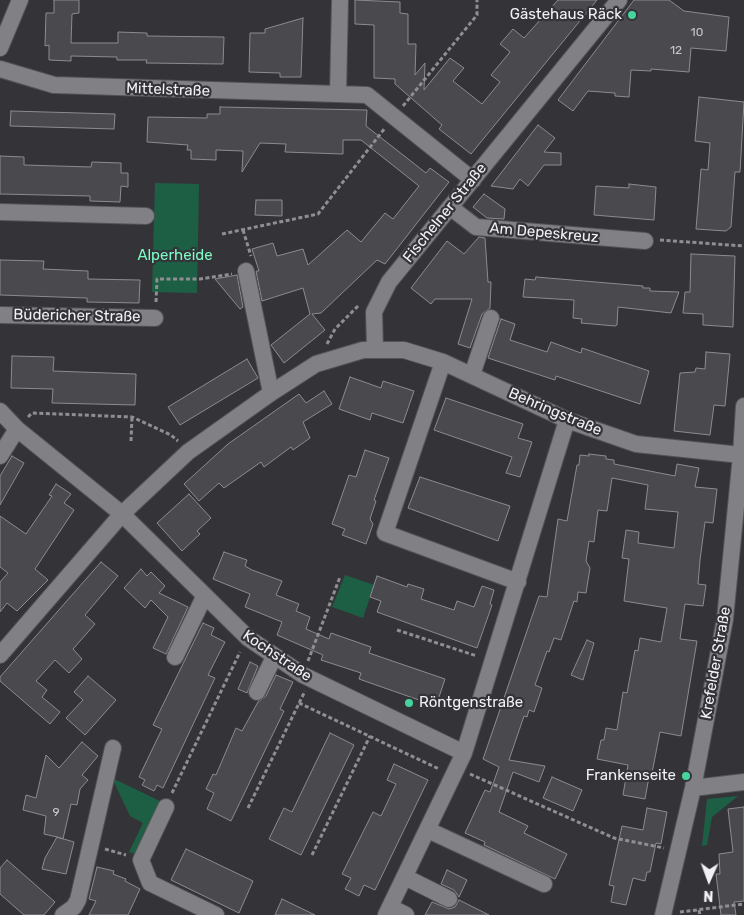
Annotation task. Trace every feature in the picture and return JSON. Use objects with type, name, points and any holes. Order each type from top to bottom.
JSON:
[{"type":"street","points":[[0,48],[20,0]]},
{"type":"street","points":[[338,94],[340,0]]},
{"type":"street","name":"Fischelner Straße","points":[[375,349],[374,312],[389,282],[618,0]]},
{"type":"street","name":"Mittelstraße","points":[[0,69],[54,86],[367,95],[473,180]]},
{"type":"street","name":"Am Depeskreuz","points":[[450,207],[476,227],[644,241]]},
{"type":"street","points":[[0,212],[146,216]]},
{"type":"street","points":[[246,271],[270,392]]},
{"type":"street","name":"Büdericher Straße","points":[[0,315],[155,318]]},
{"type":"street","points":[[472,375],[491,318]]},
{"type":"street","points":[[0,655],[122,514],[188,452],[270,392],[316,364],[375,349]]},
{"type":"street","name":"Behringstraße","points":[[375,349],[404,350],[443,362],[567,420],[636,444],[741,455]]},
{"type":"street","points":[[443,362],[385,533],[518,582]]},
{"type":"street","name":"Krefelder Straße","points":[[664,914],[693,788],[725,619],[744,406]]},
{"type":"street","points":[[0,411],[17,428],[122,514]]},
{"type":"street","points":[[406,915],[388,911],[464,753],[567,420]]},
{"type":"street","points":[[0,456],[17,428]]},
{"type":"street","name":"Kochstraße","points":[[122,514],[204,597],[248,638],[274,657],[307,678],[464,753]]},
{"type":"street","points":[[175,657],[204,597]]},
{"type":"street","points":[[257,692],[274,657]]},
{"type":"street","points":[[63,915],[74,907],[78,900],[113,748]]},
{"type":"street","points":[[693,788],[744,782]]},
{"type":"street","points":[[166,807],[141,860],[150,883],[216,915]]},
{"type":"street","points":[[428,830],[544,884]]},
{"type":"street","points":[[405,878],[449,899]]},
{"type":"path","points":[[222,234],[318,214],[477,15],[477,0]]},
{"type":"path","points":[[155,318],[157,279],[200,279],[246,271],[252,262],[243,230]]},
{"type":"path","points":[[644,241],[664,240],[744,246]]},
{"type":"path","points":[[316,364],[335,329],[361,304]]},
{"type":"path","points":[[17,428],[32,412],[132,417],[171,435],[188,452]]},
{"type":"path","points":[[131,441],[132,417]]},
{"type":"path","points":[[248,808],[299,703],[340,577]]},
{"type":"path","points":[[397,630],[493,661]]},
{"type":"path","points":[[166,807],[248,638]]},
{"type":"path","points":[[299,703],[370,736],[614,838],[652,845]]},
{"type":"path","points":[[312,855],[370,736]]},
{"type":"path","points":[[91,844],[141,860]]},
{"type":"path","points":[[664,914],[744,904]]},
{"type":"path","points":[[699,910],[700,915]]},
{"type":"green space","name":"Alperheide","points":[[155,183],[199,184],[197,293],[152,292]]},
{"type":"green space","points":[[345,575],[374,585],[363,618],[332,607]]},
{"type":"green space","points":[[112,778],[164,803],[139,855],[129,852],[143,823],[130,816]]},
{"type":"green space","points":[[738,796],[712,817],[707,845],[702,846],[707,799]]},
{"type":"building","points":[[54,0],[79,0],[79,13],[72,14],[71,43],[118,43],[118,32],[147,33],[147,36],[224,37],[223,64],[146,63],[147,60],[117,60],[117,57],[71,56],[71,61],[49,60],[49,45],[45,46],[46,13],[54,13]]},
{"type":"building","points":[[355,0],[400,2],[400,13],[408,14],[408,44],[416,44],[415,75],[425,63],[424,90],[450,58],[464,68],[453,81],[482,104],[500,82],[491,75],[510,52],[500,44],[513,29],[524,38],[558,0],[597,0],[471,154],[439,129],[442,125],[395,84],[395,79],[374,78],[374,25],[355,24]]},
{"type":"building","points":[[634,0],[669,0],[684,11],[729,17],[726,51],[691,48],[689,72],[651,69],[651,71],[631,70],[629,97],[615,96],[615,93],[588,91],[573,111],[558,100]]},
{"type":"building","points":[[303,18],[301,77],[280,77],[280,73],[249,72],[250,33],[265,33],[265,29]]},
{"type":"building","points":[[699,97],[744,102],[740,172],[735,172],[731,227],[726,231],[696,229],[701,169],[708,170],[710,143],[695,141]]},
{"type":"building","points":[[220,107],[367,110],[366,126],[426,173],[430,168],[449,182],[385,264],[377,260],[321,313],[312,314],[325,330],[284,363],[271,345],[310,314],[303,288],[262,301],[256,271],[259,271],[252,249],[273,243],[277,256],[303,249],[308,265],[347,230],[361,242],[385,213],[393,219],[419,186],[361,140],[343,140],[343,154],[285,152],[286,144],[260,143],[242,172],[243,151],[216,150],[216,160],[191,159],[191,150],[187,150],[188,145],[147,142],[148,117],[207,118],[207,114],[220,114]]},
{"type":"building","points":[[11,111],[115,114],[114,129],[10,126]]},
{"type":"building","points":[[538,125],[555,138],[544,152],[561,153],[561,165],[544,165],[528,186],[520,179],[513,189],[491,186]]},
{"type":"building","points":[[0,156],[24,157],[24,165],[91,167],[92,162],[121,163],[121,173],[128,173],[128,187],[121,186],[120,202],[90,201],[90,196],[0,194]]},
{"type":"building","points":[[629,184],[656,187],[654,220],[594,215],[596,186],[629,188]]},
{"type":"building","points":[[484,194],[505,209],[504,219],[487,218],[473,207]]},
{"type":"building","points":[[256,200],[282,200],[282,216],[255,215]]},
{"type":"building","points":[[479,237],[485,238],[488,282],[491,282],[490,308],[482,314],[470,348],[458,344],[472,299],[435,299],[431,304],[411,288],[447,241],[464,254]]},
{"type":"building","points":[[691,254],[735,256],[733,327],[703,325],[703,314],[683,313],[685,292],[690,292]]},
{"type":"building","points":[[0,260],[44,261],[43,269],[88,271],[88,279],[140,280],[139,303],[87,302],[87,298],[0,295]]},
{"type":"building","points":[[237,275],[243,307],[240,309],[215,279]]},
{"type":"building","points":[[536,277],[643,286],[643,288],[650,288],[650,291],[679,292],[671,313],[618,307],[617,325],[615,326],[581,323],[582,319],[573,318],[574,300],[523,297],[525,279],[535,280]]},
{"type":"building","points":[[501,319],[515,324],[510,340],[547,352],[551,342],[581,353],[582,348],[649,371],[640,404],[556,376],[555,380],[488,358]]},
{"type":"building","points":[[706,352],[730,354],[725,406],[714,405],[710,435],[674,431],[680,373],[695,372],[696,368],[705,369]]},
{"type":"building","points":[[12,356],[54,357],[53,371],[136,374],[135,405],[52,403],[53,389],[11,388]]},
{"type":"building","points":[[247,359],[258,378],[180,425],[168,407]]},
{"type":"building","points":[[350,377],[381,388],[383,381],[414,391],[403,423],[372,413],[370,420],[339,409]]},
{"type":"building","points":[[324,391],[332,404],[303,422],[310,438],[293,450],[291,447],[264,467],[261,462],[224,488],[219,483],[199,501],[184,484],[228,444],[299,394],[306,403]]},
{"type":"building","points":[[446,398],[523,424],[518,438],[532,442],[520,477],[506,473],[512,457],[434,430]]},
{"type":"building","points":[[365,450],[389,458],[374,500],[376,501],[370,519],[373,524],[366,544],[342,535],[345,529],[332,524],[349,475],[356,477]]},
{"type":"building","points":[[589,454],[606,456],[606,459],[614,460],[614,464],[675,476],[677,464],[699,468],[695,487],[717,489],[713,523],[705,522],[700,560],[698,584],[706,585],[703,606],[685,604],[680,639],[697,641],[681,736],[660,732],[645,799],[623,795],[628,765],[597,759],[606,728],[617,730],[623,692],[627,693],[635,650],[638,651],[640,638],[661,642],[667,608],[624,601],[629,559],[622,558],[626,530],[639,532],[638,543],[674,548],[678,512],[645,509],[648,485],[612,478],[607,511],[598,510],[594,542],[589,541],[586,561],[590,568],[586,593],[578,592],[577,602],[574,601],[561,640],[554,638],[549,652],[547,651],[535,685],[542,688],[534,712],[529,710],[527,717],[524,716],[509,760],[545,766],[539,782],[513,772],[499,812],[528,826],[524,833],[567,854],[555,879],[484,845],[485,842],[465,833],[485,790],[490,792],[499,767],[483,759],[539,596],[547,597],[558,519],[567,521],[580,455],[589,456]]},
{"type":"building","points":[[12,456],[24,463],[0,505],[0,476]]},
{"type":"building","points":[[420,477],[510,506],[498,541],[408,508]]},
{"type":"building","points":[[56,484],[71,494],[64,503],[74,510],[35,569],[48,580],[17,611],[7,603],[0,612],[0,582],[8,573],[0,567],[0,516],[26,534],[52,496],[49,495]]},
{"type":"building","points":[[189,494],[211,518],[197,531],[200,534],[182,551],[157,523]]},
{"type":"building","points":[[224,552],[247,560],[245,566],[252,570],[282,581],[276,595],[299,604],[296,611],[310,617],[306,629],[329,639],[331,633],[371,647],[369,653],[445,679],[436,706],[359,679],[361,673],[321,660],[323,655],[277,635],[282,622],[245,607],[250,594],[213,579]]},
{"type":"building","points":[[101,562],[118,576],[85,615],[95,624],[73,649],[82,659],[69,673],[55,660],[36,681],[47,690],[42,697],[60,712],[50,724],[0,681],[0,677]]},
{"type":"building","points":[[141,569],[147,576],[151,572],[165,586],[159,593],[188,607],[166,654],[153,648],[168,617],[151,600],[145,608],[124,588]]},
{"type":"building","points":[[377,576],[407,587],[408,584],[424,589],[421,599],[454,610],[457,601],[474,607],[482,586],[494,590],[490,604],[492,605],[477,648],[377,612],[381,601],[370,597]]},
{"type":"building","points":[[203,623],[214,628],[211,635],[225,642],[208,675],[215,678],[163,788],[157,785],[154,791],[142,785],[145,780],[139,777],[162,729],[153,725]]},
{"type":"building","points":[[587,640],[594,643],[583,680],[571,675]]},
{"type":"building","points":[[250,662],[258,666],[247,693],[238,689]]},
{"type":"building","points":[[276,675],[293,682],[280,709],[284,711],[231,821],[207,809],[214,793],[206,789],[213,774],[216,775],[236,728],[242,731],[258,702],[266,696]]},
{"type":"building","points":[[88,676],[116,700],[85,735],[66,718],[83,700],[74,692]]},
{"type":"building","points":[[330,733],[354,745],[301,855],[269,839],[284,808],[292,812]]},
{"type":"building","points":[[82,742],[98,756],[82,775],[88,780],[80,789],[77,805],[71,804],[63,839],[74,842],[66,874],[42,869],[45,858],[57,837],[44,834],[46,816],[23,810],[26,795],[36,798],[46,755],[59,768]]},
{"type":"building","points":[[394,764],[428,780],[375,890],[364,885],[359,896],[345,889],[351,878],[342,874],[373,812],[381,816],[396,784],[387,780]]},
{"type":"building","points":[[552,777],[582,790],[573,811],[543,798]]},
{"type":"building","points":[[744,807],[744,901],[734,902],[736,915],[721,915],[716,874],[720,874],[719,854],[733,852],[728,809]]},
{"type":"building","points":[[647,808],[667,812],[661,844],[656,843],[650,872],[647,872],[645,881],[633,878],[626,905],[611,902],[614,886],[609,885],[622,826],[643,830]]},
{"type":"building","points":[[186,849],[253,881],[239,913],[171,880]]},
{"type":"building","points":[[7,860],[55,902],[44,915],[24,915],[0,894],[0,868]]},
{"type":"building","points":[[97,867],[114,871],[113,874],[126,879],[125,881],[140,889],[128,915],[89,915],[96,901],[89,899]]},
{"type":"building","points":[[447,870],[467,880],[459,897],[454,890],[441,884]]},
{"type":"building","points":[[282,899],[315,915],[275,915]]},
{"type":"building","points":[[459,900],[489,915],[425,915],[432,902],[449,909],[455,907]]},
{"type":"place","name":"Gästehaus Räck","points":[[632,15]]},
{"type":"place","name":"Röntgenstraße","points":[[409,703]]},
{"type":"place","name":"Frankenseite","points":[[686,776]]}]
